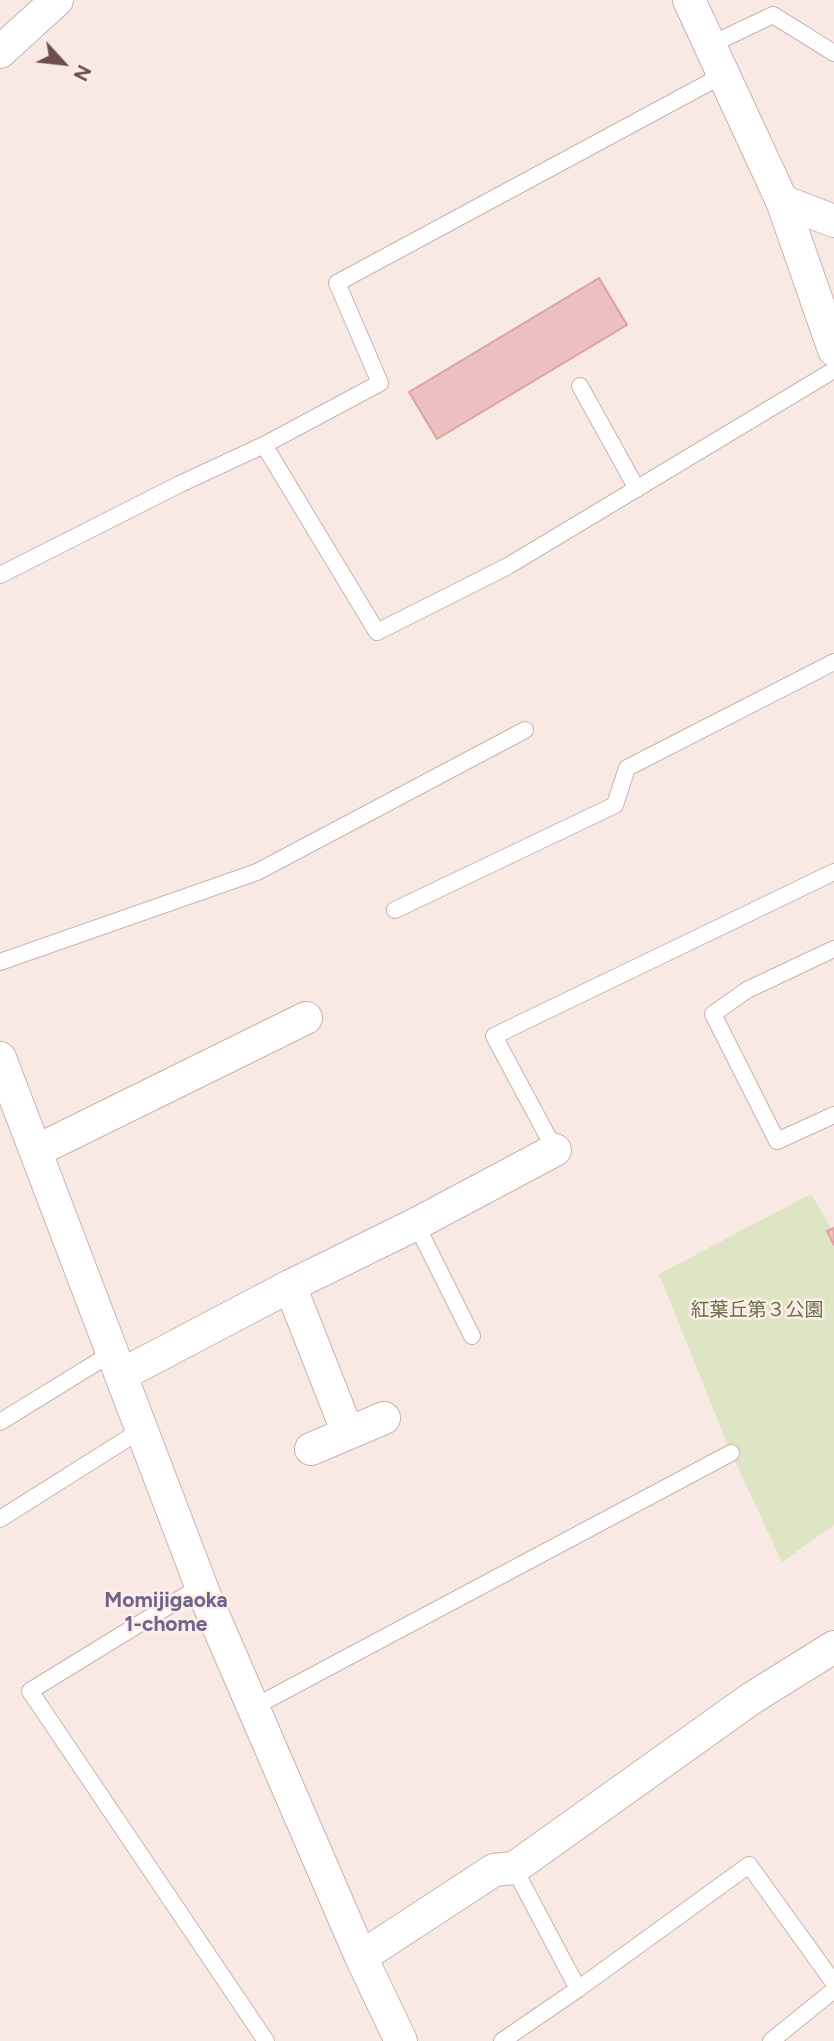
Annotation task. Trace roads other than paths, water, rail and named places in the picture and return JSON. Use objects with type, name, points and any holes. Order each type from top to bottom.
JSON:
[{"type":"street","points":[[0,52],[57,0]]},
{"type":"street","points":[[690,0],[782,201],[834,350]]},
{"type":"street","points":[[782,201],[834,221]]},
{"type":"street","points":[[36,1151],[306,1018]]},
{"type":"street","points":[[0,1058],[201,1586],[361,1957],[401,2041]]},
{"type":"street","points":[[117,1364],[290,1286],[416,1224],[555,1150]]},
{"type":"street","points":[[290,1286],[348,1433]]},
{"type":"street","points":[[311,1449],[384,1419]]},
{"type":"street","points":[[361,1957],[494,1870],[514,1868],[752,1698],[834,1647]]},
{"type":"lane","points":[[710,45],[773,15],[834,53]]},
{"type":"lane","points":[[0,575],[264,445],[380,383],[337,283],[723,75]]},
{"type":"lane","points":[[264,445],[377,632],[508,566],[834,370]]},
{"type":"lane","points":[[580,386],[637,489]]},
{"type":"lane","points":[[395,910],[615,805],[628,768],[834,662]]},
{"type":"lane","points":[[0,962],[257,872],[525,730]]},
{"type":"lane","points":[[555,1150],[494,1036],[834,872]]},
{"type":"lane","points":[[834,949],[747,990],[713,1014],[777,1141],[834,1115]]},
{"type":"lane","points":[[416,1224],[472,1336]]},
{"type":"lane","points":[[0,1422],[117,1364]]},
{"type":"lane","points":[[0,1519],[141,1430]]},
{"type":"lane","points":[[254,1707],[731,1452]]},
{"type":"lane","points":[[201,1586],[30,1691],[266,2041]]},
{"type":"lane","points":[[502,2041],[749,1865],[834,1983]]},
{"type":"lane","points":[[514,1868],[578,1989]]},
{"type":"lane","points":[[771,2041],[834,1990]]},
{"type":"district","name":"Momijigaoka 1-chome","points":[[166,1613]]},
{"type":"park label","name":"紅葉丘第３公園","points":[[757,1310]]}]
